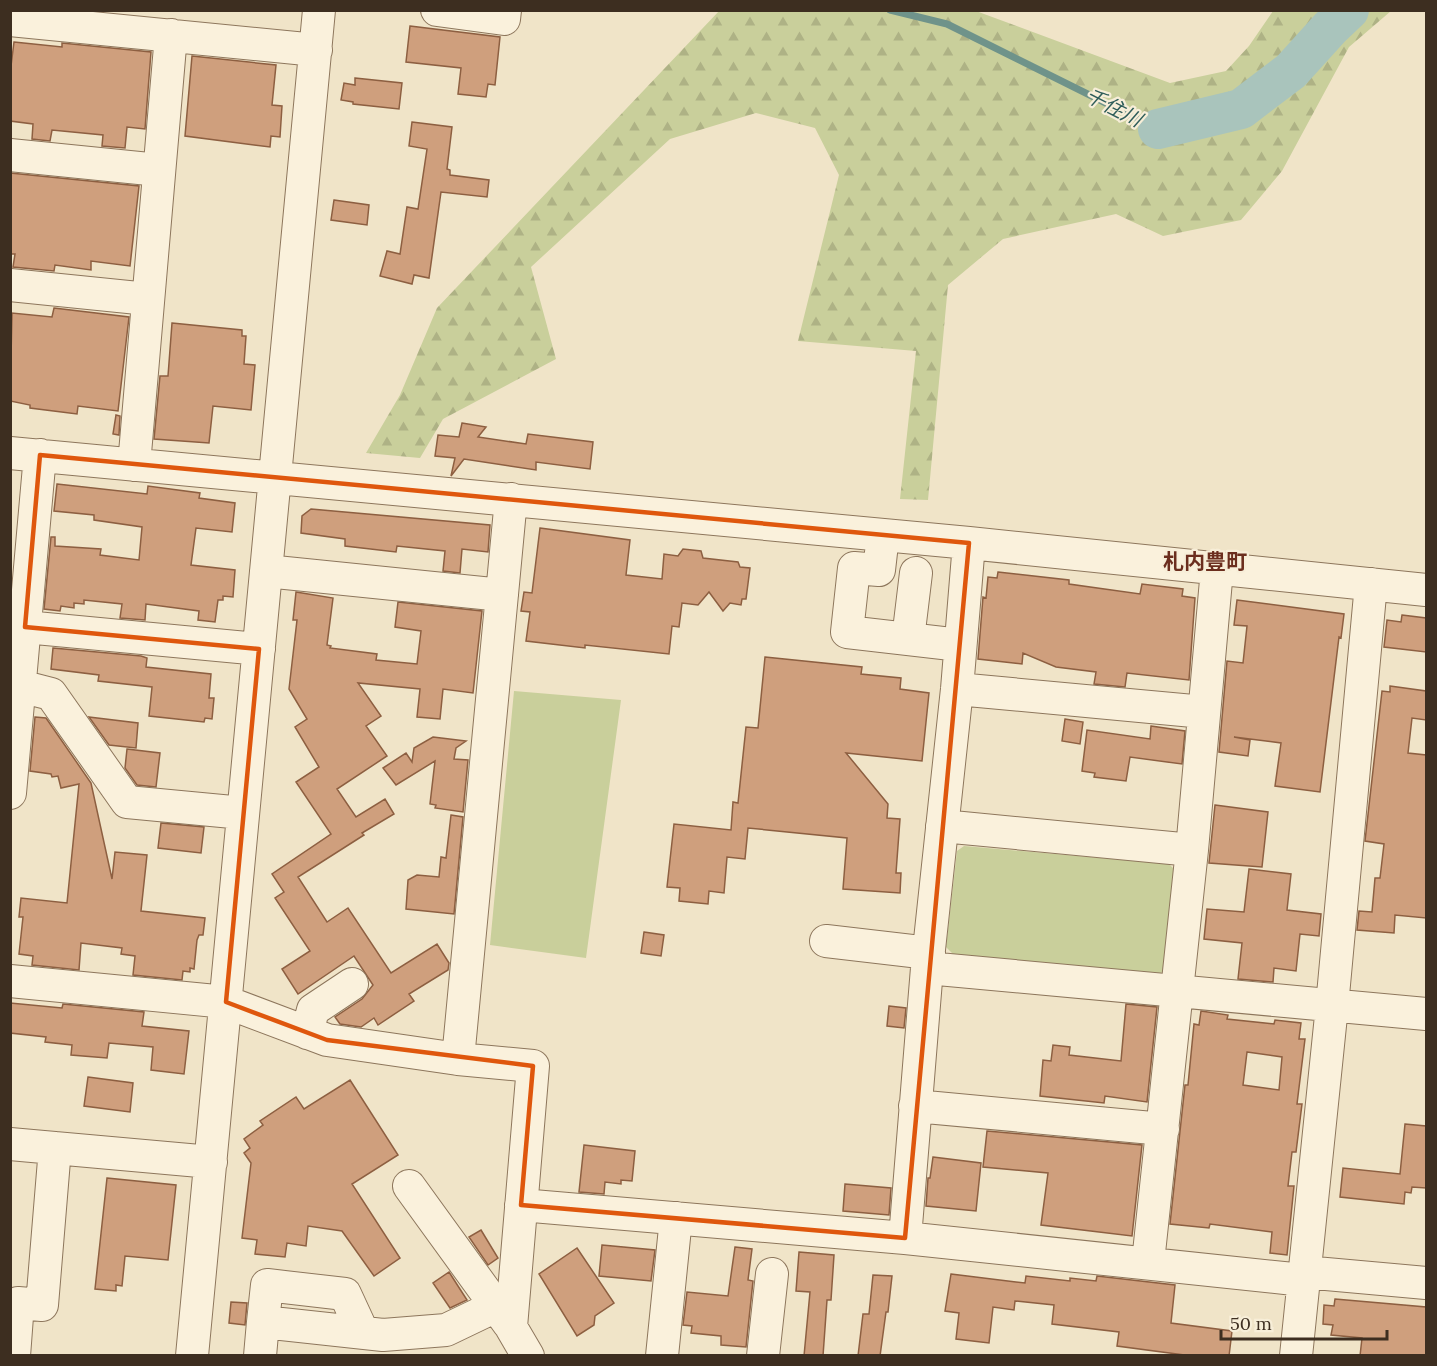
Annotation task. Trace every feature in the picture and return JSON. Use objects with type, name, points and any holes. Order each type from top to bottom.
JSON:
[{"type":"street","points":[[192,1356],[319,10]]},
{"type":"street","points":[[437,10],[504,19],[505,10]]},
{"type":"street","points":[[10,20],[316,50]]},
{"type":"street","points":[[134,465],[171,36]]},
{"type":"street","points":[[10,155],[159,170]]},
{"type":"street","points":[[10,285],[148,299]]},
{"type":"street","points":[[10,793],[17,692],[25,627],[25,454],[969,543],[1426,590]]},
{"type":"street","points":[[458,1059],[512,500]]},
{"type":"street","points":[[883,535],[879,570],[855,568],[847,632],[960,645]]},
{"type":"street","points":[[904,1238],[928,961],[957,689],[969,543]]},
{"type":"street","points":[[1148,1262],[1192,850],[1217,569]]},
{"type":"street","points":[[267,571],[502,595]]},
{"type":"street","points":[[908,639],[915,573]]},
{"type":"street","points":[[1296,1356],[1332,1005],[1371,584]]},
{"type":"street","points":[[25,627],[259,649]]},
{"type":"street","points":[[957,689],[1204,712]]},
{"type":"street","points":[[17,692],[51,694],[127,802],[243,813]]},
{"type":"street","points":[[942,826],[1192,850]]},
{"type":"street","points":[[826,941],[928,961],[1178,990],[1426,1014]]},
{"type":"street","points":[[10,981],[226,1002],[327,1040],[458,1059],[534,1066],[521,1205],[503,1316]]},
{"type":"street","points":[[307,1033],[314,1010],[352,984]]},
{"type":"street","points":[[915,1106],[1163,1129]]},
{"type":"street","points":[[10,1144],[211,1162]]},
{"type":"street","points":[[14,1356],[18,1303],[42,1305],[54,1148]]},
{"type":"street","points":[[409,1186],[503,1316],[528,1356]]},
{"type":"street","points":[[521,1205],[1304,1276],[1426,1283]]},
{"type":"street","points":[[662,1356],[676,1218]]},
{"type":"street","points":[[763,1356],[772,1274]]},
{"type":"street","points":[[260,1356],[267,1285],[345,1294],[376,1341],[446,1330],[503,1316]]},
{"type":"highlighted area","points":[[40,455],[969,543],[905,1238],[521,1205],[533,1066],[327,1040],[226,1002],[259,649],[25,627]]},
{"type":"green space","points":[[720,10],[976,11],[1170,83],[1226,71],[1249,46],[1273,11],[1391,11],[1349,47],[1282,171],[1241,220],[1163,236],[1116,214],[1003,239],[948,285],[928,500],[900,499],[916,351],[798,341],[839,175],[815,128],[756,113],[670,139],[531,267],[556,359],[443,419],[420,458],[366,453],[400,395],[437,308]]},
{"type":"green space","points":[[514,691],[621,700],[586,958],[490,945]]},
{"type":"green space","points":[[964,846],[1169,864],[1175,870],[1166,970],[1157,975],[955,956],[946,947],[957,851]]},
{"type":"building","points":[[410,26],[500,37],[495,85],[488,84],[486,97],[458,94],[461,68],[406,62]]},
{"type":"building","points":[[14,42],[62,47],[62,43],[151,52],[145,129],[127,127],[125,148],[102,146],[103,135],[52,130],[50,141],[32,139],[33,124],[10,121],[10,74]]},
{"type":"building","points":[[192,56],[276,65],[272,105],[282,106],[280,137],[271,136],[270,147],[185,136]]},
{"type":"building","points":[[355,78],[402,83],[399,109],[353,104],[353,102],[341,100],[344,83],[355,85]]},
{"type":"building","points":[[412,122],[452,127],[447,169],[450,170],[450,175],[489,180],[487,197],[441,192],[429,278],[414,275],[412,284],[380,276],[387,251],[400,254],[407,207],[418,209],[427,149],[409,146]]},
{"type":"building","points":[[10,173],[139,186],[130,266],[91,261],[91,270],[55,265],[54,271],[13,267],[15,254],[10,254]]},
{"type":"building","points":[[334,200],[369,205],[367,225],[331,220]]},
{"type":"building","points":[[54,308],[129,317],[118,411],[78,406],[77,414],[30,408],[30,405],[10,401],[12,313],[52,317]]},
{"type":"building","points":[[172,323],[242,330],[242,336],[246,336],[244,364],[255,365],[251,410],[213,406],[209,443],[154,439],[160,376],[168,376]]},
{"type":"building","points":[[116,415],[120,416],[119,435],[113,434]]},
{"type":"building","points":[[462,423],[486,427],[478,437],[526,444],[528,434],[593,442],[590,469],[536,462],[536,470],[464,459],[451,476],[455,458],[435,456],[438,435],[459,437]]},
{"type":"building","points":[[57,484],[147,494],[148,486],[200,493],[199,498],[235,503],[232,532],[196,528],[191,565],[235,570],[233,597],[223,596],[223,600],[218,600],[215,622],[198,620],[199,611],[146,604],[145,620],[120,618],[122,604],[84,600],[84,604],[74,603],[74,608],[61,606],[60,611],[44,609],[51,537],[55,537],[55,546],[101,549],[100,555],[139,560],[142,527],[94,520],[94,515],[54,511]]},
{"type":"building","points":[[311,509],[490,525],[488,552],[462,549],[460,573],[443,571],[445,551],[397,546],[396,552],[345,546],[345,539],[301,533],[302,516]]},
{"type":"building","points":[[540,528],[630,540],[626,575],[662,579],[664,554],[678,556],[683,549],[701,551],[703,558],[738,562],[740,567],[750,568],[746,599],[742,599],[741,605],[730,603],[723,611],[709,592],[698,605],[682,603],[679,627],[672,626],[669,654],[526,641],[530,612],[521,611],[524,592],[532,593]]},
{"type":"building","points":[[998,572],[1069,580],[1069,584],[1140,594],[1142,584],[1183,589],[1182,596],[1195,598],[1189,680],[1127,673],[1125,687],[1094,684],[1096,672],[1056,667],[1023,653],[1022,664],[978,659],[983,597],[986,598],[988,577],[997,578]]},
{"type":"building","points":[[296,592],[333,598],[327,645],[331,646],[330,648],[377,654],[376,660],[417,664],[421,631],[395,627],[398,602],[482,611],[473,693],[443,689],[440,719],[417,717],[420,689],[358,683],[381,716],[366,726],[387,756],[337,789],[356,817],[385,799],[394,814],[298,877],[327,922],[348,908],[391,973],[437,944],[449,963],[448,970],[409,994],[414,1001],[378,1025],[374,1018],[361,1027],[340,1024],[335,1017],[362,999],[373,985],[354,956],[298,994],[282,969],[310,951],[275,898],[284,892],[272,874],[331,834],[296,782],[319,767],[295,727],[307,719],[289,689],[297,620],[293,620]]},
{"type":"building","points":[[1237,600],[1344,614],[1341,638],[1339,637],[1320,792],[1275,786],[1281,743],[1234,737],[1250,740],[1248,756],[1219,752],[1227,661],[1243,663],[1247,626],[1234,625]]},
{"type":"building","points":[[1402,615],[1426,618],[1426,652],[1384,647],[1387,620],[1401,622]]},
{"type":"building","points":[[53,648],[141,656],[147,658],[146,667],[211,674],[209,698],[214,698],[212,719],[205,718],[204,722],[149,716],[152,687],[98,681],[99,675],[51,669]]},
{"type":"building","points":[[765,657],[862,667],[861,674],[901,678],[900,689],[929,693],[922,761],[846,753],[888,804],[887,818],[900,819],[896,873],[901,873],[900,893],[843,889],[847,838],[748,828],[745,859],[727,857],[724,893],[709,891],[708,904],[679,901],[680,888],[667,887],[674,824],[731,830],[733,802],[738,803],[746,727],[758,728]]},
{"type":"building","points":[[1390,686],[1426,691],[1426,720],[1412,718],[1408,753],[1426,755],[1426,918],[1395,915],[1394,933],[1357,930],[1359,911],[1372,912],[1375,878],[1380,878],[1384,844],[1365,841],[1382,691],[1390,692]]},
{"type":"building","points":[[35,717],[46,718],[91,783],[112,879],[115,852],[147,855],[141,911],[205,918],[203,935],[199,935],[197,940],[194,969],[190,968],[190,972],[183,971],[182,980],[133,975],[135,956],[121,954],[122,948],[81,943],[79,970],[32,965],[33,956],[19,954],[23,917],[19,917],[21,898],[67,903],[79,784],[61,788],[58,776],[52,777],[51,774],[30,771]]},
{"type":"building","points":[[89,717],[138,723],[136,748],[109,745]]},
{"type":"building","points":[[1065,719],[1083,722],[1080,744],[1062,741]]},
{"type":"building","points":[[1151,726],[1185,731],[1182,764],[1130,757],[1126,781],[1094,777],[1095,773],[1082,771],[1087,730],[1150,739]]},
{"type":"building","points":[[433,737],[466,741],[456,748],[454,759],[468,760],[463,812],[435,808],[436,805],[430,804],[435,761],[396,785],[383,768],[406,753],[412,762],[414,748]]},
{"type":"building","points":[[127,749],[160,753],[156,787],[137,785],[125,768]]},
{"type":"building","points":[[1215,805],[1268,812],[1262,867],[1209,863]]},
{"type":"building","points":[[451,815],[463,817],[454,914],[406,909],[408,880],[417,875],[439,877],[441,857],[446,858]]},
{"type":"building","points":[[161,823],[204,827],[201,853],[158,848]]},
{"type":"building","points":[[1249,869],[1291,874],[1287,910],[1321,914],[1319,936],[1300,934],[1296,971],[1274,968],[1273,982],[1238,979],[1242,943],[1204,939],[1207,909],[1244,912]]},
{"type":"building","points":[[644,932],[664,935],[661,956],[641,953]]},
{"type":"building","points":[[10,1003],[62,1008],[63,1004],[144,1012],[142,1026],[189,1031],[184,1074],[151,1070],[153,1047],[109,1043],[107,1058],[71,1055],[72,1045],[45,1042],[46,1037],[10,1033]]},
{"type":"building","points":[[1126,1004],[1157,1007],[1147,1102],[1105,1096],[1104,1103],[1040,1096],[1043,1060],[1051,1061],[1053,1045],[1070,1047],[1069,1055],[1121,1061]]},
{"type":"building","points":[[889,1006],[906,1008],[904,1028],[887,1026]]},
{"type":"building","points":[[1201,1011],[1228,1015],[1227,1019],[1274,1024],[1275,1020],[1301,1023],[1299,1039],[1305,1039],[1297,1104],[1302,1104],[1296,1152],[1292,1152],[1288,1186],[1294,1186],[1287,1255],[1270,1253],[1272,1232],[1210,1224],[1209,1228],[1170,1224],[1185,1085],[1188,1085],[1194,1024],[1199,1025]],"holes":[[[1247,1052],[1282,1057],[1279,1090],[1243,1085]]]},
{"type":"building","points":[[88,1077],[133,1083],[130,1112],[84,1106]]},
{"type":"building","points":[[350,1080],[398,1155],[352,1184],[400,1258],[374,1276],[342,1231],[308,1226],[306,1246],[287,1243],[285,1257],[255,1254],[257,1240],[242,1238],[251,1163],[244,1153],[250,1148],[244,1139],[263,1125],[260,1121],[296,1097],[304,1109]]},
{"type":"building","points":[[1405,1124],[1426,1126],[1426,1188],[1412,1187],[1411,1193],[1405,1192],[1404,1204],[1340,1197],[1343,1168],[1400,1174]]},
{"type":"building","points":[[987,1131],[1142,1145],[1132,1236],[1041,1225],[1048,1173],[983,1167]]},
{"type":"building","points":[[584,1145],[635,1151],[632,1181],[621,1180],[621,1184],[605,1182],[604,1194],[579,1192]]},
{"type":"building","points":[[933,1157],[981,1163],[976,1211],[926,1206],[928,1178],[930,1178]]},
{"type":"building","points":[[107,1178],[176,1185],[168,1260],[125,1256],[122,1286],[116,1285],[116,1291],[95,1289]]},
{"type":"building","points":[[845,1184],[891,1188],[889,1215],[843,1211]]},
{"type":"building","points":[[481,1230],[498,1258],[488,1265],[469,1237]]},
{"type":"building","points":[[602,1245],[655,1250],[651,1281],[599,1276]]},
{"type":"building","points":[[735,1247],[752,1249],[748,1280],[753,1281],[746,1347],[721,1345],[721,1336],[691,1333],[692,1326],[683,1325],[687,1292],[728,1296]]},
{"type":"building","points":[[577,1248],[614,1303],[595,1316],[594,1325],[577,1336],[539,1274]]},
{"type":"building","points":[[799,1252],[834,1255],[831,1300],[827,1300],[823,1356],[804,1356],[810,1292],[796,1291]]},
{"type":"building","points":[[449,1272],[467,1300],[450,1308],[433,1283]]},
{"type":"building","points":[[951,1274],[1025,1283],[1026,1276],[1070,1281],[1070,1278],[1096,1281],[1097,1276],[1175,1285],[1171,1323],[1232,1331],[1229,1356],[1192,1356],[1117,1346],[1119,1332],[1052,1324],[1054,1305],[1015,1301],[1014,1310],[993,1307],[989,1343],[956,1339],[959,1313],[945,1311]]},
{"type":"building","points":[[873,1275],[892,1276],[880,1356],[858,1356],[863,1314],[869,1314]]},
{"type":"building","points":[[1335,1299],[1426,1307],[1426,1356],[1360,1356],[1362,1338],[1331,1335],[1333,1325],[1323,1324],[1324,1305],[1334,1306]]},
{"type":"building","points":[[231,1302],[247,1303],[245,1325],[229,1323]]},
{"type":"waterway","name":"千住川","points":[[890,10],[947,24],[1158,129]]},
{"type":"waterway","name":"千住川","points":[[1158,129],[1241,109],[1291,71],[1349,10]]},
{"type":"district","name":"札内豊町","points":[[1205,561]]}]
